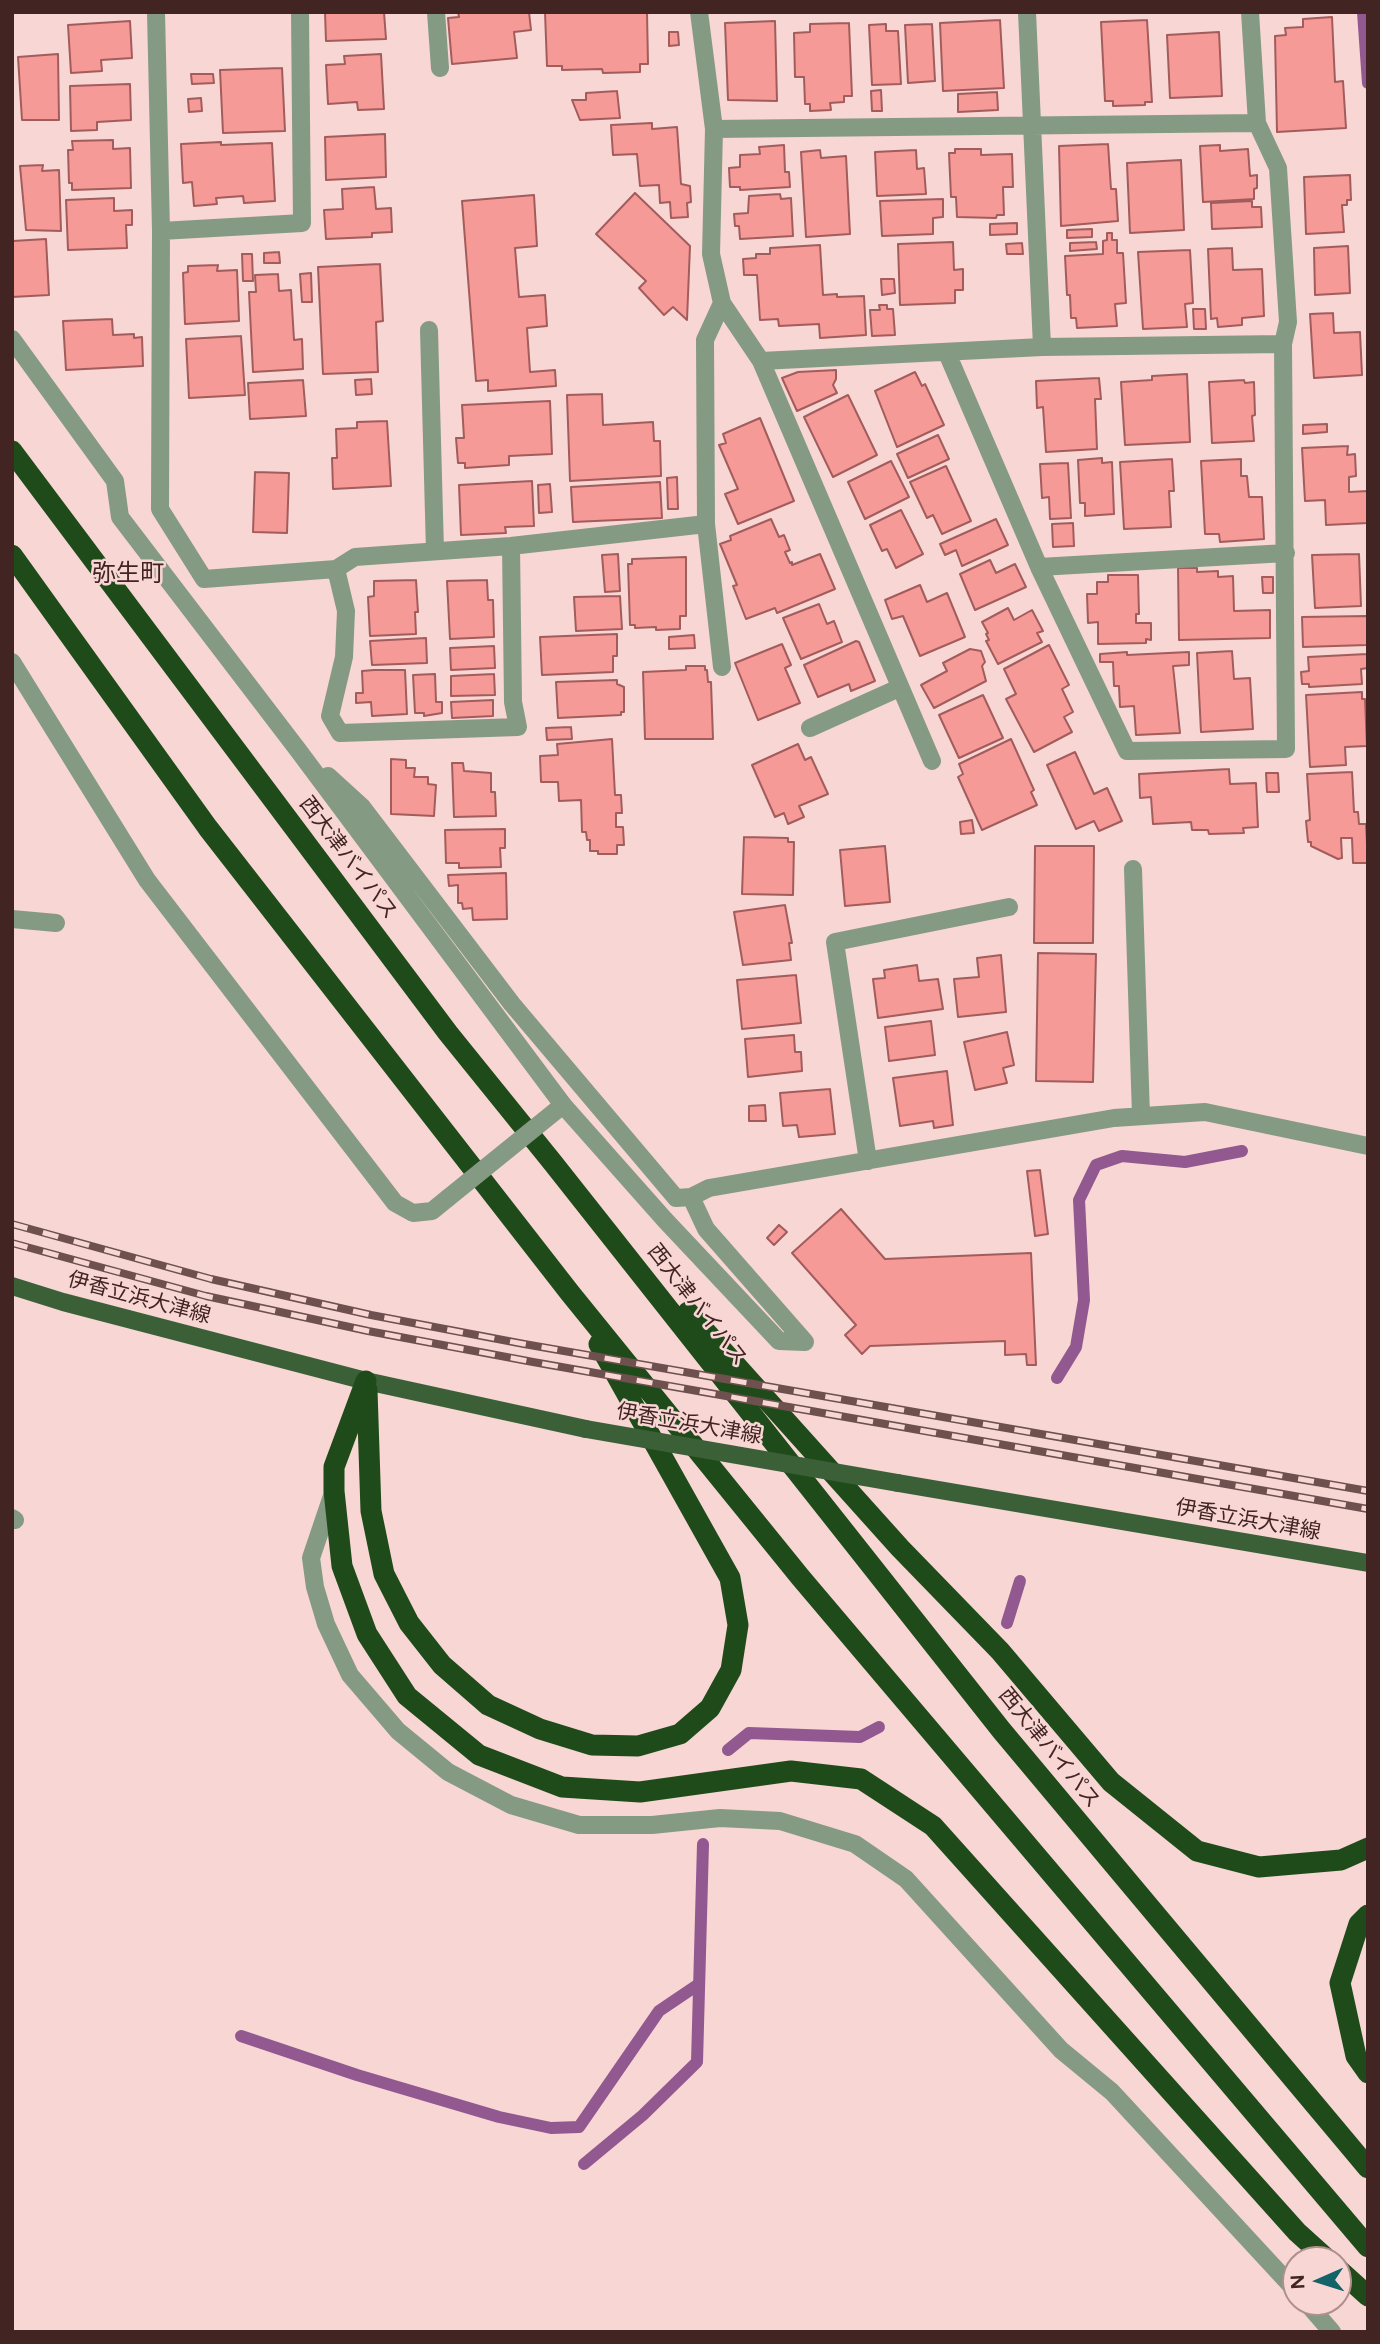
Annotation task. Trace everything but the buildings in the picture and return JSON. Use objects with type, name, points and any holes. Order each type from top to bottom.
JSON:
[{"type":"highway","name":"西大津バイパス","points":[[12,452],[448,1033],[1002,1731],[1368,2168]]},
{"type":"highway","points":[[12,555],[208,828],[570,1293],[800,1578],[1368,2247]]},
{"type":"highway","points":[[553,1163],[900,1548],[1000,1651],[1111,1782],[1197,1851],[1259,1867],[1341,1860],[1368,1848]]},
{"type":"highway","points":[[366,1381],[371,1511],[384,1574],[409,1623],[442,1665],[488,1705],[540,1729],[592,1745],[638,1746],[680,1734],[710,1708],[731,1670],[737,1625],[730,1578],[570,1293]]},
{"type":"highway","points":[[366,1381],[334,1467],[342,1566],[367,1633],[407,1696],[479,1755],[562,1787],[640,1792],[791,1771],[861,1779],[933,1826],[1297,2232],[1312,2246]]},
{"type":"highway","points":[[1368,1915],[1359,1924],[1340,1983],[1356,2056],[1368,2073]]},
{"type":"highway","points":[[1352,2282],[1368,2297]]},
{"type":"main road","name":"伊香立浜大津線","points":[[12,1286],[62,1303],[366,1381],[586,1429],[1368,1563]]},
{"type":"street","points":[[156,12],[161,231],[160,509],[204,579],[336,569],[355,557],[511,546],[706,524]]},
{"type":"street","points":[[161,231],[302,223],[300,12]]},
{"type":"street","points":[[436,12],[440,68]]},
{"type":"street","points":[[699,12],[714,129],[711,254],[722,303],[761,361],[932,761]]},
{"type":"street","points":[[1027,12],[1042,347]]},
{"type":"street","points":[[947,353],[1039,566],[1127,751],[1286,749],[1283,344],[1288,322],[1278,168],[1257,123],[1250,12]]},
{"type":"street","points":[[714,129],[1257,123]]},
{"type":"street","points":[[722,303],[705,340],[706,524],[722,667]]},
{"type":"street","points":[[429,330],[435,551]]},
{"type":"street","points":[[12,339],[115,481],[120,517],[564,1105],[665,1220],[779,1341],[805,1342],[706,1229],[691,1197]]},
{"type":"street","points":[[761,361],[1042,347],[1283,344]]},
{"type":"street","points":[[336,569],[346,611],[344,657],[330,716],[340,733],[519,726],[513,702],[511,546]]},
{"type":"street","points":[[1039,566],[1286,553]]},
{"type":"street","points":[[12,662],[147,880],[395,1203],[413,1213],[432,1211],[564,1105]]},
{"type":"street","points":[[810,728],[899,688]]},
{"type":"street","points":[[298,750],[362,807],[513,1004],[676,1198],[691,1197],[709,1188],[1114,1118],[1205,1112],[1368,1146]]},
{"type":"street","points":[[1133,869],[1141,1116]]},
{"type":"street","points":[[868,1161],[835,942],[1009,907]]},
{"type":"street","points":[[12,919],[56,923]]},
{"type":"street","points":[[334,1491],[311,1558],[315,1587],[326,1624],[350,1675],[398,1731],[448,1772],[511,1805],[579,1825],[652,1825],[720,1818],[780,1821],[855,1844],[906,1879],[1061,2050],[1112,2092],[1282,2276]]},
{"type":"street","points":[[1318,2316],[1332,2332]]},
{"type":"waterway","points":[[1363,12],[1368,83]]},
{"type":"waterway","points":[[1057,1378],[1076,1347],[1084,1300],[1079,1200],[1096,1165],[1122,1156],[1185,1162],[1242,1151]]},
{"type":"waterway","points":[[1007,1623],[1020,1581]]},
{"type":"waterway","points":[[728,1750],[749,1733],[860,1737],[879,1727]]},
{"type":"waterway","points":[[584,2164],[643,2115],[697,2062],[703,1844]]},
{"type":"waterway","points":[[241,2036],[357,2075],[499,2117],[551,2128],[579,2127],[659,2011],[699,1984]]},
{"type":"railway","points":[[12,1224],[211,1279],[371,1315],[1368,1491]]},
{"type":"railway","points":[[12,1243],[206,1296],[368,1331],[1368,1509]]},
{"type":"district","name":"弥生町","points":[[128,574]]}]
